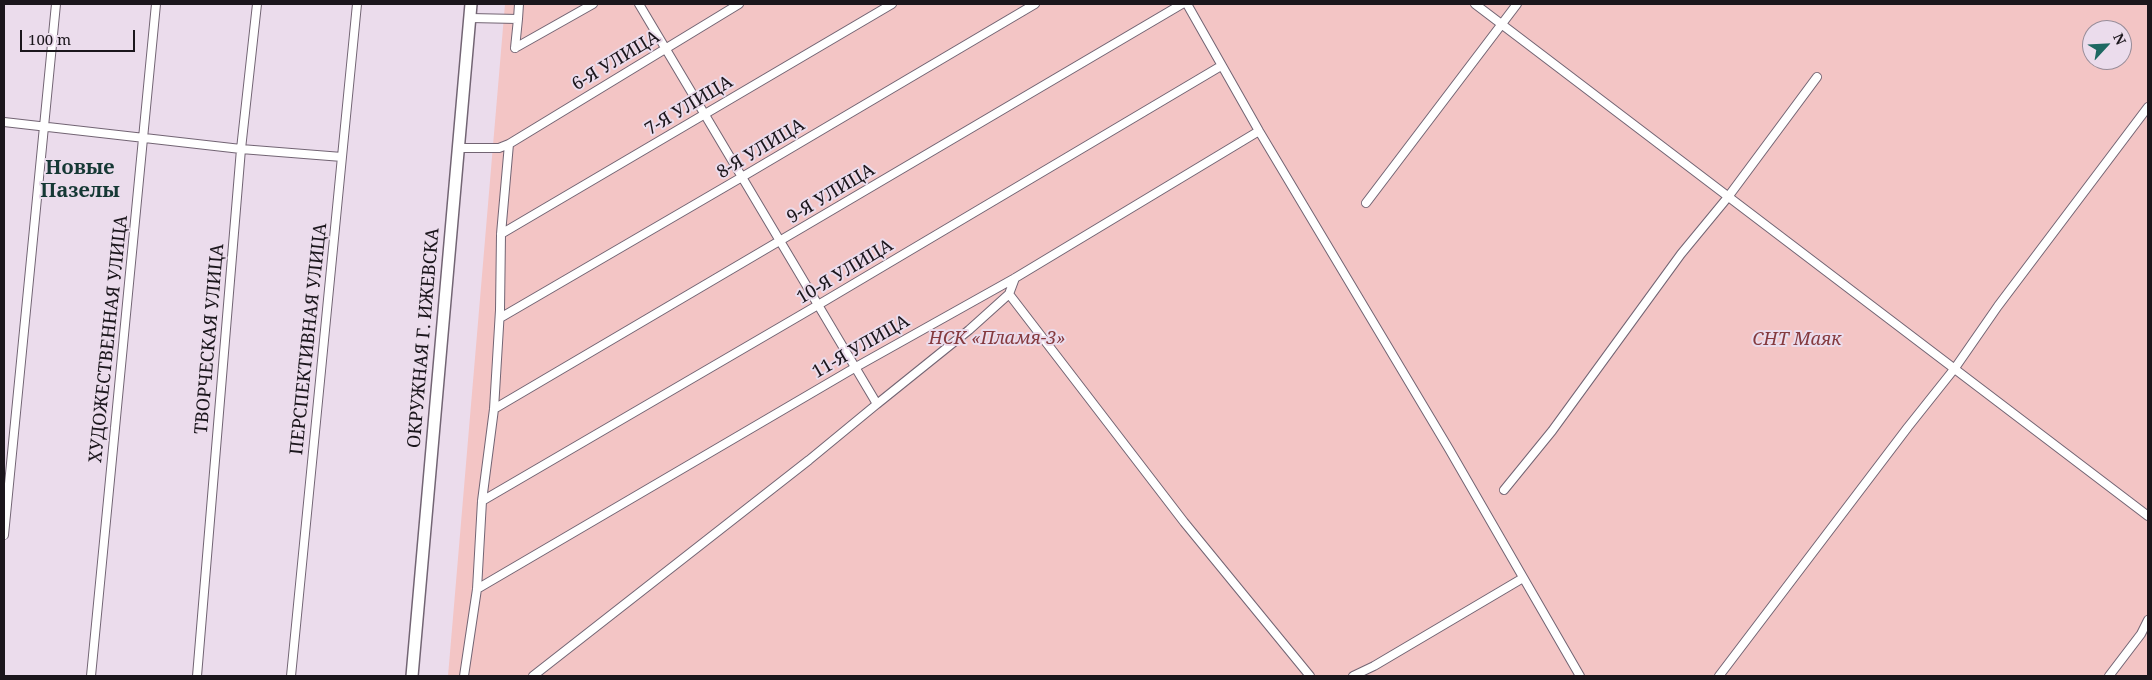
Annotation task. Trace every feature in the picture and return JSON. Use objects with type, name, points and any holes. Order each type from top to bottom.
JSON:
[{"type":"main road","name":"ОКРУЖНАЯ Г. ИЖЕВСКА","points":[[412,676],[471,4]]},
{"type":"street","points":[[4,534],[56,4]]},
{"type":"street","name":"ХУДОЖЕСТВЕННАЯ УЛИЦА","points":[[91,676],[156,4]]},
{"type":"street","name":"ТВОРЧЕСКАЯ УЛИЦА","points":[[197,676],[241,149],[257,4]]},
{"type":"street","name":"ПЕРСПЕКТИВНАЯ УЛИЦА","points":[[291,676],[357,4]]},
{"type":"street","points":[[519,4],[515,48],[593,4]]},
{"type":"street","points":[[640,4],[878,404]]},
{"type":"street","name":"6-Я УЛИЦА","points":[[509,144],[739,4]]},
{"type":"street","name":"7-Я УЛИЦА","points":[[501,234],[892,4]]},
{"type":"street","name":"8-Я УЛИЦА","points":[[500,318],[742,178],[1036,4]]},
{"type":"street","name":"9-Я УЛИЦА","points":[[494,409],[1182,4]]},
{"type":"street","points":[[1187,4],[1259,131],[1449,449],[1580,676]]},
{"type":"street","points":[[1475,4],[2148,516]]},
{"type":"street","points":[[1366,203],[1517,4]]},
{"type":"street","points":[[470,18],[518,19]]},
{"type":"street","name":"10-Я УЛИЦА","points":[[482,501],[818,306],[1222,66]]},
{"type":"street","points":[[1504,490],[1552,431],[1681,254],[1728,197],[1817,77]]},
{"type":"street","points":[[1719,676],[1908,426],[1955,368],[1998,306],[2148,108]]},
{"type":"street","points":[[4,122],[241,149],[342,157]]},
{"type":"street","name":"11-Я УЛИЦА","points":[[477,589],[856,367],[1015,278],[1259,131]]},
{"type":"street","points":[[459,148],[499,148],[509,144],[501,234],[500,318],[494,409],[482,501],[477,589],[464,676]]},
{"type":"street","points":[[533,676],[809,460],[969,330],[1009,294],[1015,278]]},
{"type":"street","points":[[1009,294],[1184,522],[1310,676]]},
{"type":"street","points":[[1353,676],[1374,666],[1523,578]]},
{"type":"street","points":[[2109,676],[2141,634],[2148,620]]},
{"type":"green space","points":[[505,4],[2148,4],[2148,676],[448,676]]},
{"type":"district","name":"Новые Пазелы","points":[[80,180]]},
{"type":"park label","name":"НСК «Пламя-3»","points":[[997,339]]},
{"type":"park label","name":"СНТ Маяк","points":[[1797,340]]}]
